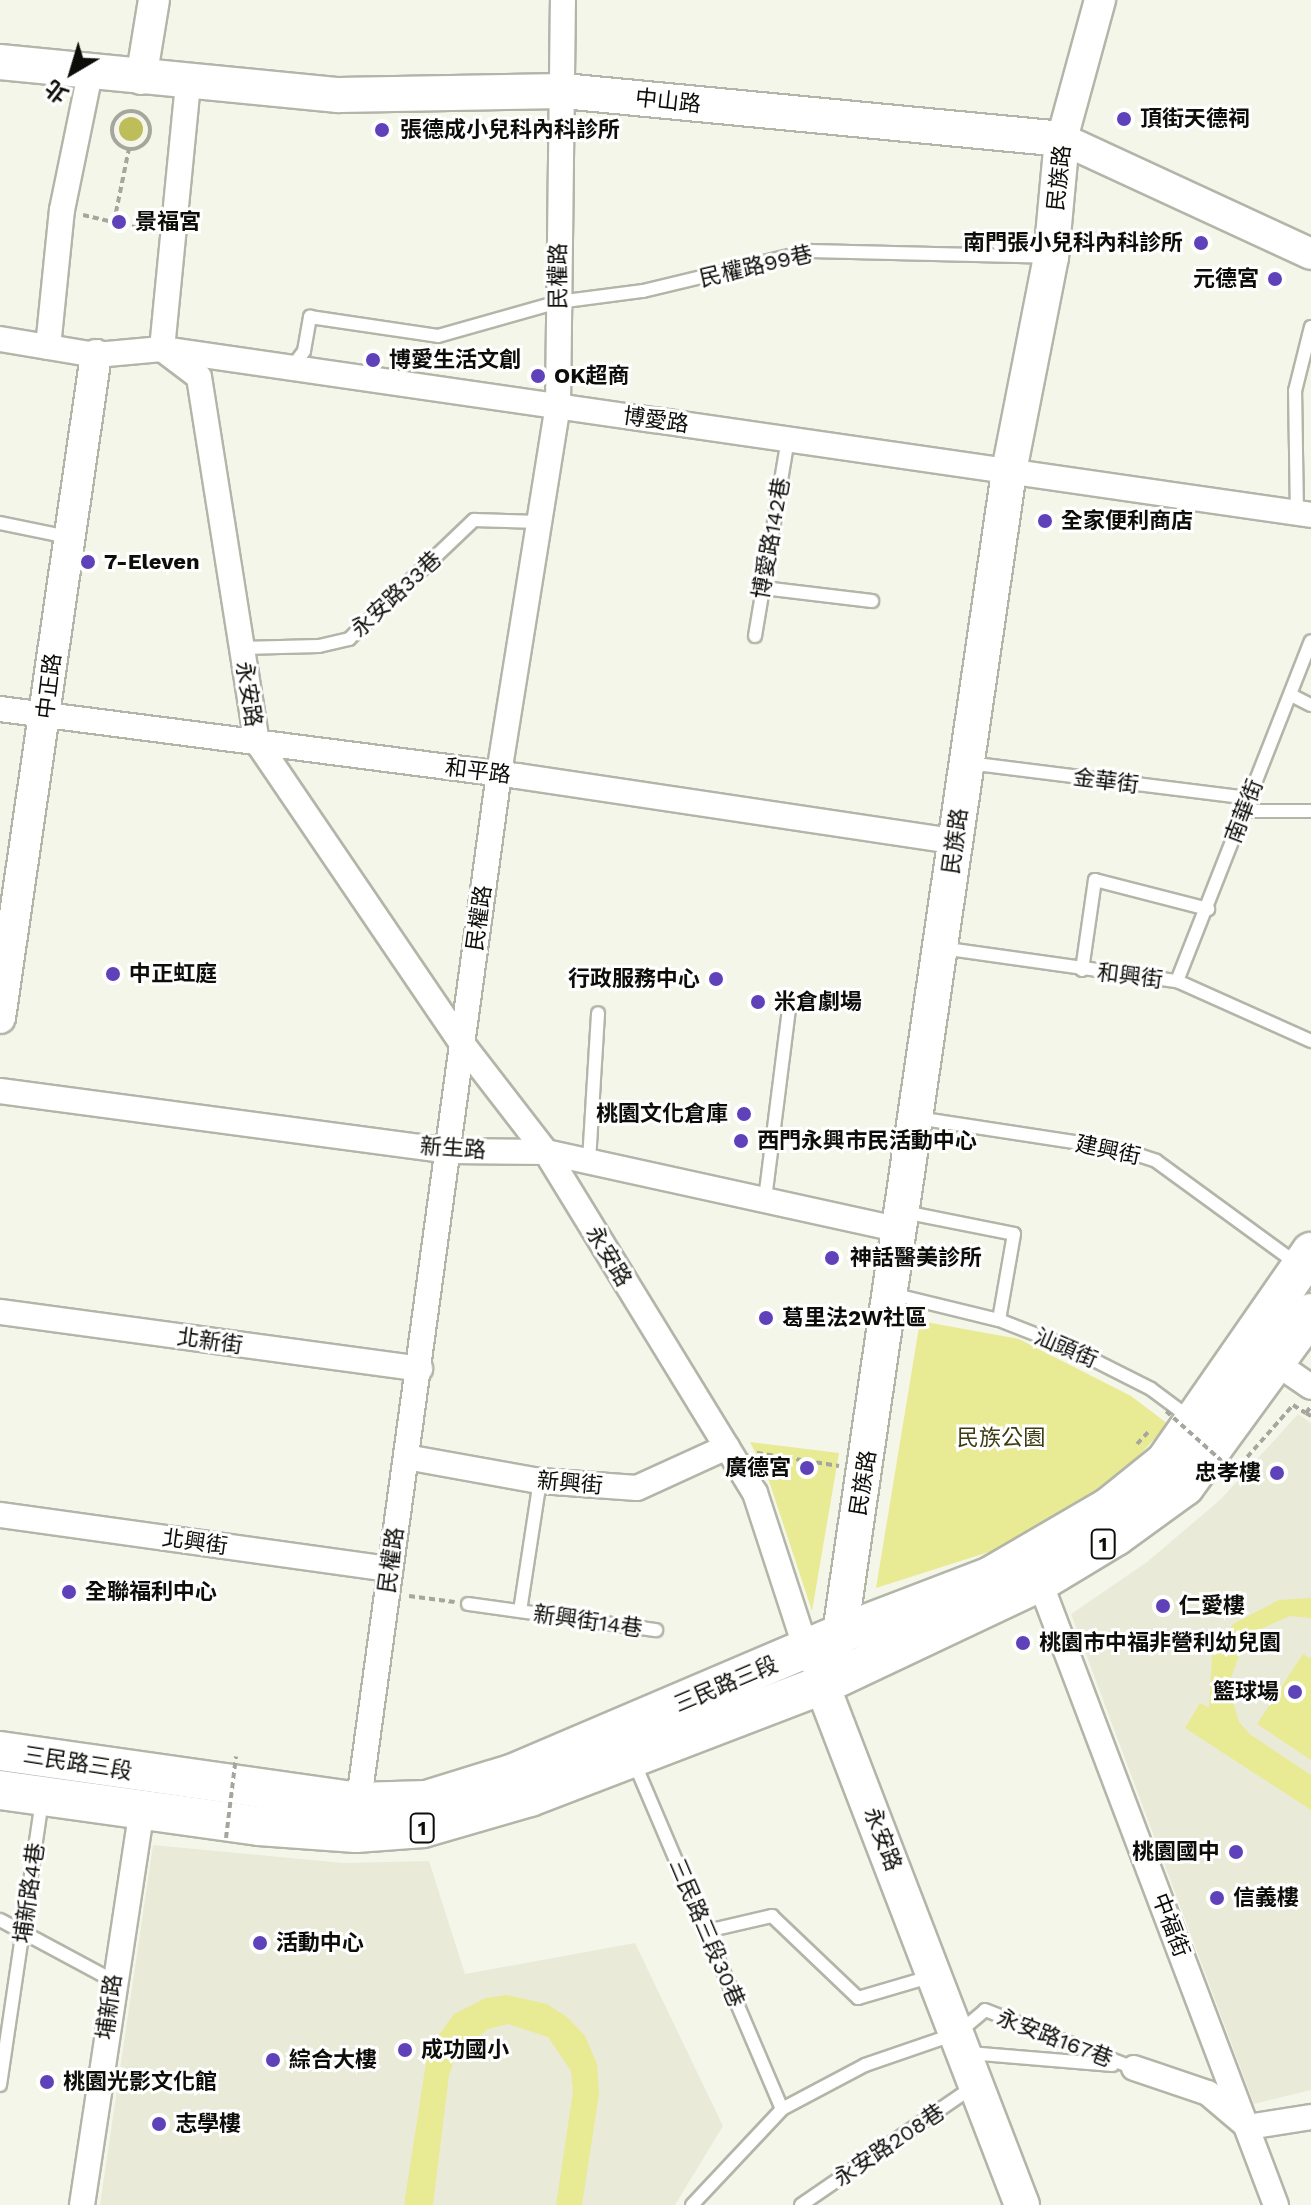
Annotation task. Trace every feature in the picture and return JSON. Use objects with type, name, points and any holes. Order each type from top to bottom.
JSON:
[{"type":"main road","name":"中山路","points":[[0,62],[188,84],[338,95],[563,91],[1062,139]]},
{"type":"main road","name":"民族路","points":[[822,1685],[840,1634],[892,1294],[938,947],[1009,472],[1051,257],[1062,139]]},
{"type":"main road","name":"三民路三段","points":[[1262,1353],[1308,1264]]},
{"type":"main road","name":"三民路三段","points":[[0,1751],[423,1828],[478,1814],[822,1685],[1185,1486],[1193,1425],[1262,1353],[1311,1313]]},
{"type":"main road","name":"三民路三段","points":[[0,1790],[142,1810],[357,1818],[514,1773],[840,1634],[1035,1569]]},
{"type":"main road","name":"永安路","points":[[822,1685],[1022,2205]]},
{"type":"street","points":[[141,79],[154,0]]},
{"type":"street","name":"民權路","points":[[357,1818],[451,1151],[461,1042],[499,773],[558,405],[563,0]]},
{"type":"street","name":"民族路","points":[[1062,139],[1100,0]]},
{"type":"street","points":[[48,347],[62,210],[90,74]]},
{"type":"street","points":[[162,349],[188,84]]},
{"type":"street","name":"中山路","points":[[1062,139],[1311,254]]},
{"type":"street","name":"博愛路","points":[[0,339],[96,355],[162,349],[1304,515]]},
{"type":"street","name":"永安路","points":[[162,349],[199,377],[257,742],[461,1042],[546,1152],[755,1493],[805,1651],[822,1685]]},
{"type":"street","name":"中正路","points":[[0,1018],[96,355]]},
{"type":"street","name":"和平路","points":[[0,709],[499,773],[956,842]]},
{"type":"street","name":"新生路","points":[[0,1091],[451,1151],[546,1152],[765,1199],[902,1221]]},
{"type":"street","name":"北新街","points":[[0,1312],[420,1369]]},
{"type":"street","points":[[1262,1353],[1311,1387]]},
{"type":"street","name":"新興街","points":[[406,1457],[540,1481],[637,1488],[727,1447]]},
{"type":"street","name":"北興街","points":[[0,1515],[388,1581]]},
{"type":"street","name":"中福街","points":[[1035,1569],[1276,2205]]},
{"type":"street","name":"埔新路","points":[[82,2205],[112,1980],[142,1810]]},
{"type":"street","points":[[1134,2068],[1208,2093],[1248,2127],[1311,2117]]},
{"type":"lane","name":"民權路99巷","points":[[292,367],[304,351],[310,317],[438,336],[558,302],[658,288],[810,251],[1051,257]]},
{"type":"lane","points":[[1304,515],[1295,391],[1311,327]]},
{"type":"lane","name":"博愛路142巷","points":[[755,636],[788,439]]},
{"type":"lane","name":"永安路33巷","points":[[242,648],[319,646],[349,639],[474,520],[539,522]]},
{"type":"lane","points":[[0,523],[68,537]]},
{"type":"lane","points":[[763,588],[872,601]]},
{"type":"lane","name":"南華街","points":[[1177,981],[1208,909],[1243,811],[1311,641]]},
{"type":"lane","points":[[1291,695],[1311,705]]},
{"type":"lane","name":"金華街","points":[[965,763],[1248,798]]},
{"type":"lane","points":[[1243,811],[1311,811]]},
{"type":"lane","points":[[1082,970],[1095,880],[1208,909]]},
{"type":"lane","name":"和興街","points":[[938,947],[1082,970],[1177,981],[1311,1041]]},
{"type":"lane","points":[[765,1199],[790,1002]]},
{"type":"lane","points":[[589,1161],[598,1013]]},
{"type":"lane","name":"建興街","points":[[917,1118],[1120,1149],[1156,1161],[1308,1264]]},
{"type":"lane","points":[[902,1221],[1014,1234],[999,1320]]},
{"type":"lane","name":"汕頭街","points":[[892,1294],[999,1320],[1112,1368],[1193,1425]]},
{"type":"lane","name":"新興街14巷","points":[[520,1611],[540,1481]]},
{"type":"lane","name":"新興街14巷","points":[[468,1604],[656,1630]]},
{"type":"lane","name":"三民路三段30巷","points":[[632,1757],[782,2109]]},
{"type":"lane","name":"埔新路4巷","points":[[0,2085],[42,1796]]},
{"type":"lane","points":[[707,1931],[772,1916],[858,1998],[936,1976]]},
{"type":"lane","points":[[0,1920],[24,1930],[112,1980]]},
{"type":"lane","name":"永安路167巷","points":[[985,2010],[1134,2068],[1032,2055],[967,2057],[985,2010]]},
{"type":"lane","points":[[692,2205],[782,2109],[865,2065],[967,2057]]},
{"type":"lane","name":"永安路208巷","points":[[801,2205],[967,2057]]},
{"type":"path","points":[[135,111],[149,121],[150,135],[143,145],[129,148],[118,143],[112,127],[123,112],[135,111]]},
{"type":"path","points":[[114,222],[129,148]]},
{"type":"path","points":[[62,210],[174,236]]},
{"type":"path","points":[[1193,1425],[1234,1472],[1293,1405],[1309,1415],[1311,1406]]},
{"type":"path","points":[[727,1447],[865,1470]]},
{"type":"path","points":[[388,1581],[468,1604]]},
{"type":"path","points":[[226,1838],[236,1757]]},
{"type":"shaded area","points":[[126,117],[136,117],[143,124],[143,134],[136,141],[126,141],[119,134],[119,124]]},
{"type":"shaded area","name":"桃園國中","points":[[1298,1414],[1311,1423],[1311,2090],[1254,2104],[1071,1614],[1147,1562],[1221,1499]]},
{"type":"shaded area","name":"成功國小","points":[[153,1845],[343,1863],[429,1861],[465,1974],[635,1943],[723,2126],[675,2205],[100,2205]]},
{"type":"green space","name":"民族公園","points":[[920,1321],[1019,1339],[1131,1396],[1168,1424],[1136,1459],[1066,1513],[992,1551],[876,1588]]},
{"type":"green space","points":[[750,1442],[839,1453],[812,1611],[767,1475]]},
{"type":"green space","points":[[1311,1598],[1311,1618],[1290,1616],[1256,1631],[1241,1650],[1228,1686],[1239,1722],[1251,1735],[1311,1775],[1311,1810],[1185,1728],[1200,1703],[1209,1708],[1212,1656],[1233,1624],[1279,1600]]},
{"type":"green space","name":"籃球場","points":[[1303,1654],[1311,1659],[1311,1760],[1257,1724]]},
{"type":"green space","points":[[507,1995],[547,2004],[567,2017],[585,2036],[597,2064],[599,2094],[582,2205],[556,2205],[573,2091],[571,2071],[548,2037],[508,2024],[488,2029],[456,2055],[449,2075],[433,2205],[404,2205],[428,2050],[454,2014],[486,1998]]},
{"type":"place","name":"頂街天德祠","points":[[1124,119]]},
{"type":"place","name":"張德成小兒科內科診所","points":[[382,130]]},
{"type":"place","name":"景福宮","points":[[119,222]]},
{"type":"place","name":"南門張小兒科內科診所","points":[[1201,243]]},
{"type":"place","name":"元德宮","points":[[1275,279]]},
{"type":"place","name":"博愛生活文創","points":[[373,360]]},
{"type":"place","name":"OK超商","points":[[538,376]]},
{"type":"place","name":"全家便利商店","points":[[1045,521]]},
{"type":"place","name":"7-Eleven","points":[[88,562]]},
{"type":"place","name":"中正虹庭","points":[[113,974]]},
{"type":"place","name":"行政服務中心","points":[[716,979]]},
{"type":"place","name":"米倉劇場","points":[[758,1002]]},
{"type":"place","name":"桃園文化倉庫","points":[[744,1114]]},
{"type":"place","name":"西門永興市民活動中心","points":[[741,1141]]},
{"type":"place","name":"神話醫美診所","points":[[832,1258]]},
{"type":"place","name":"葛里法2W社區","points":[[766,1318]]},
{"type":"place","name":"廣德宮","points":[[807,1468]]},
{"type":"place","name":"忠孝樓","points":[[1277,1473]]},
{"type":"place","name":"全聯福利中心","points":[[69,1592]]},
{"type":"place","name":"仁愛樓","points":[[1163,1606]]},
{"type":"place","name":"桃園市中福非營利幼兒園","points":[[1023,1643]]},
{"type":"place","name":"籃球場","points":[[1295,1692]]},
{"type":"place","name":"桃園國中","points":[[1236,1852]]},
{"type":"place","name":"信義樓","points":[[1217,1898]]},
{"type":"place","name":"活動中心","points":[[260,1943]]},
{"type":"place","name":"成功國小","points":[[405,2050]]},
{"type":"place","name":"綜合大樓","points":[[273,2060]]},
{"type":"place","name":"桃園光影文化館","points":[[47,2082]]},
{"type":"place","name":"志學樓","points":[[159,2124]]}]
